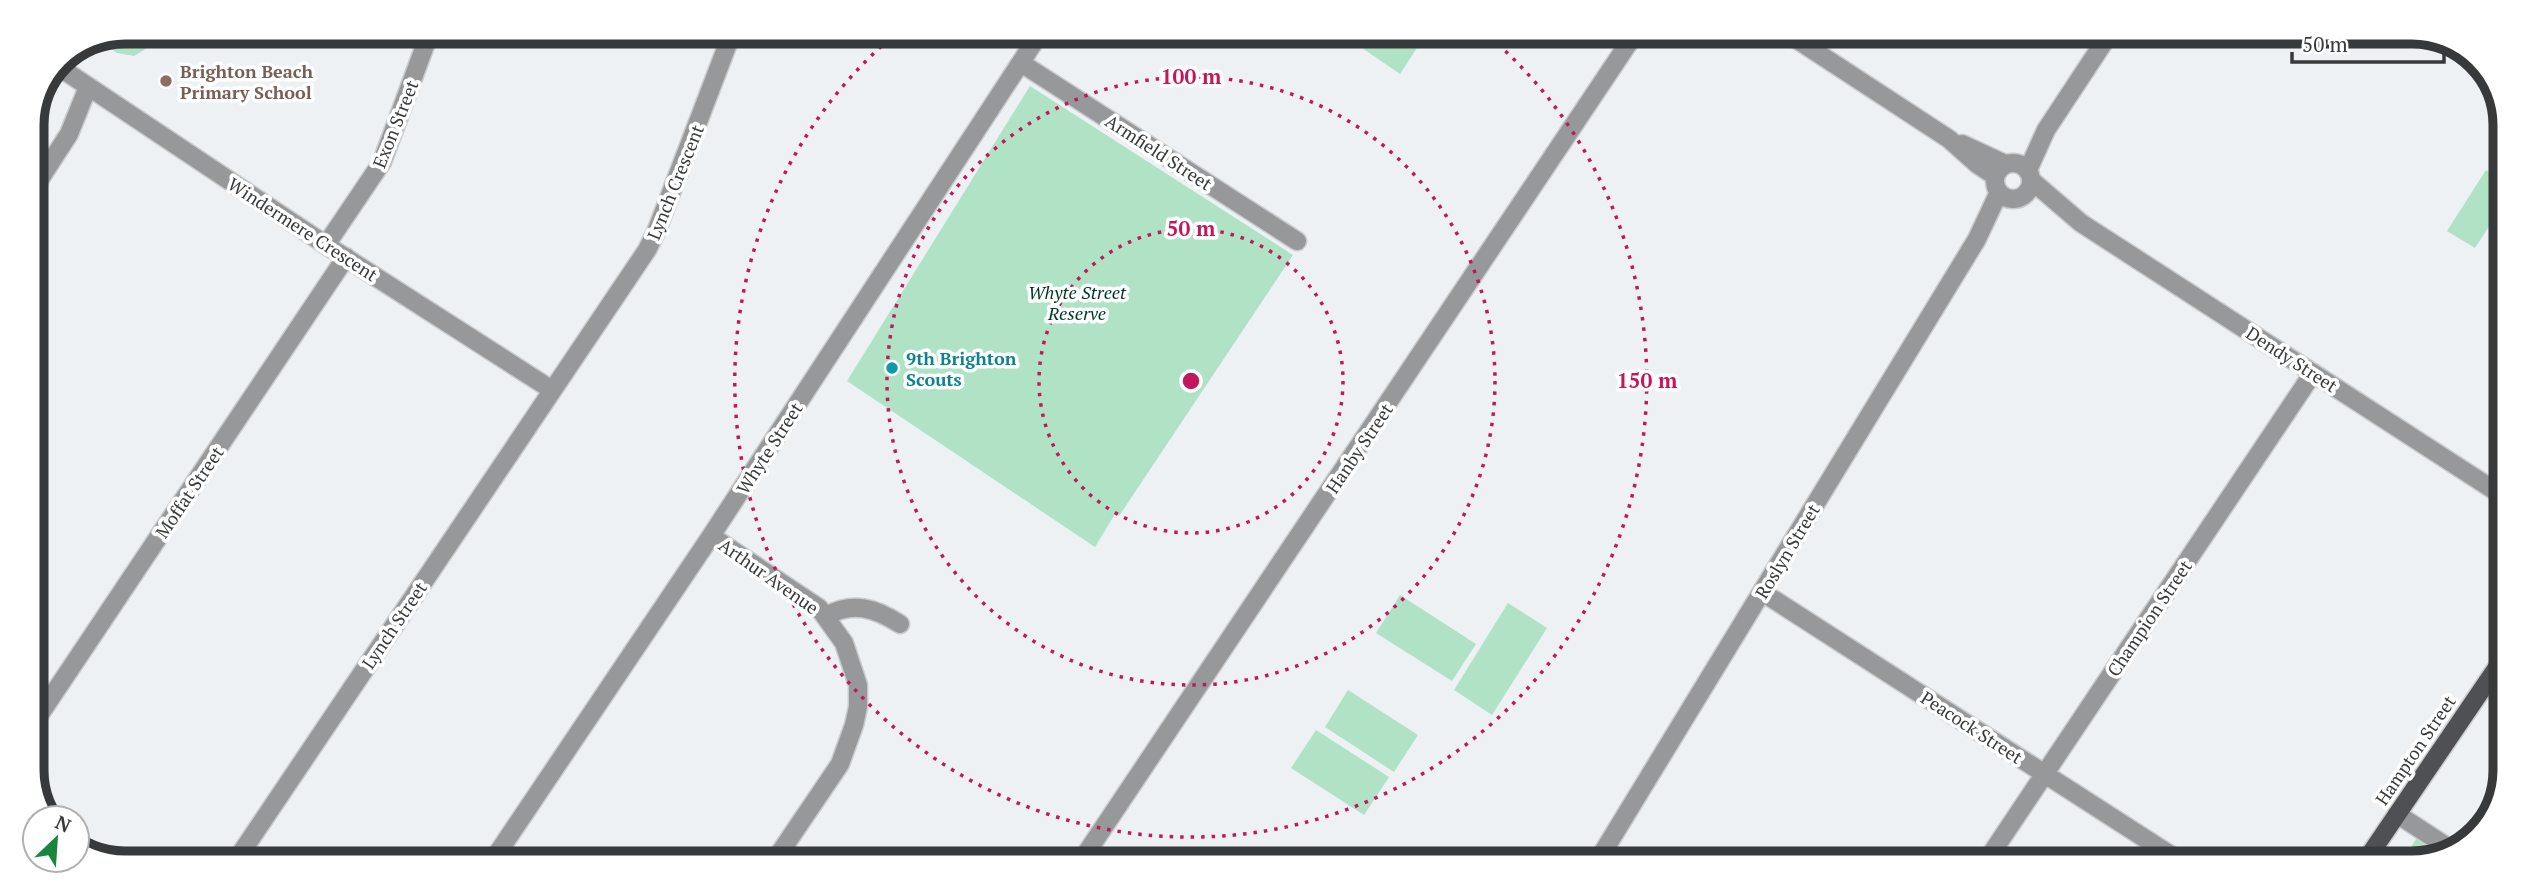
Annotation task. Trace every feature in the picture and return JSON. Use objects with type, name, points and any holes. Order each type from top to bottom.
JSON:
[{"type":"main road","name":"Hampton Street","points":[[2372,851],[2493,673]]},
{"type":"street","name":"Exon Street","points":[[326,245],[382,162],[426,44]]},
{"type":"street","name":"Lynch Crescent","points":[[552,390],[652,241],[728,44]]},
{"type":"street","name":"Whyte Street","points":[[499,851],[712,537],[1033,44]]},
{"type":"street","name":"Hanby Street","points":[[1088,851],[1628,44]]},
{"type":"street","name":"Dendy Street","points":[[1804,44],[2493,490]]},
{"type":"street","name":"Roslyn Street","points":[[1604,851],[1976,239],[2103,44]]},
{"type":"street","name":"Armfield Street","points":[[1021,64],[1297,241]]},
{"type":"street","name":"Windermere Crescent","points":[[64,71],[326,245],[552,390]]},
{"type":"street","points":[[44,173],[69,134],[88,87]]},
{"type":"street","name":"Moffat Street","points":[[44,708],[346,257]]},
{"type":"street","name":"Champion Street","points":[[1993,851],[2313,373]]},
{"type":"street","name":"Lynch Street","points":[[242,851],[552,390]]},
{"type":"street","name":"Arthur Avenue","points":[[712,537],[806,598],[826,616],[844,643],[856,675],[858,707],[840,764],[781,851]]},
{"type":"street","name":"Peacock Street","points":[[1762,592],[2164,851]]},
{"type":"street","name":"Arthur Avenue","points":[[826,616],[836,610],[867,607],[882,612],[900,624]]},
{"type":"street","points":[[2397,814],[2443,844]]},
{"type":"green space","points":[[154,44],[134,56],[117,53],[107,46]]},
{"type":"green space","points":[[1365,44],[1420,44],[1400,74],[1362,48]]},
{"type":"green space","name":"Whyte Street Reserve","points":[[1030,86],[1293,255],[1119,516],[1115,514],[1095,547],[847,381]]},
{"type":"green space","points":[[2486,170],[2493,174],[2493,220],[2475,248],[2447,231]]},
{"type":"green space","points":[[1400,595],[1476,644],[1452,681],[1376,633]]},
{"type":"green space","points":[[1508,603],[1547,628],[1492,715],[1454,690]]},
{"type":"green space","points":[[1348,690],[1418,735],[1394,772],[1325,727]]},
{"type":"green space","points":[[1316,730],[1389,777],[1364,815],[1291,768]]},
{"type":"green space","points":[[2416,839],[2432,849],[2423,851],[2408,851]]},
{"type":"place","name":"Brighton Beach Primary School","points":[[166,81]]},
{"type":"place","name":"9th Brighton Scouts","points":[[892,368]]}]
